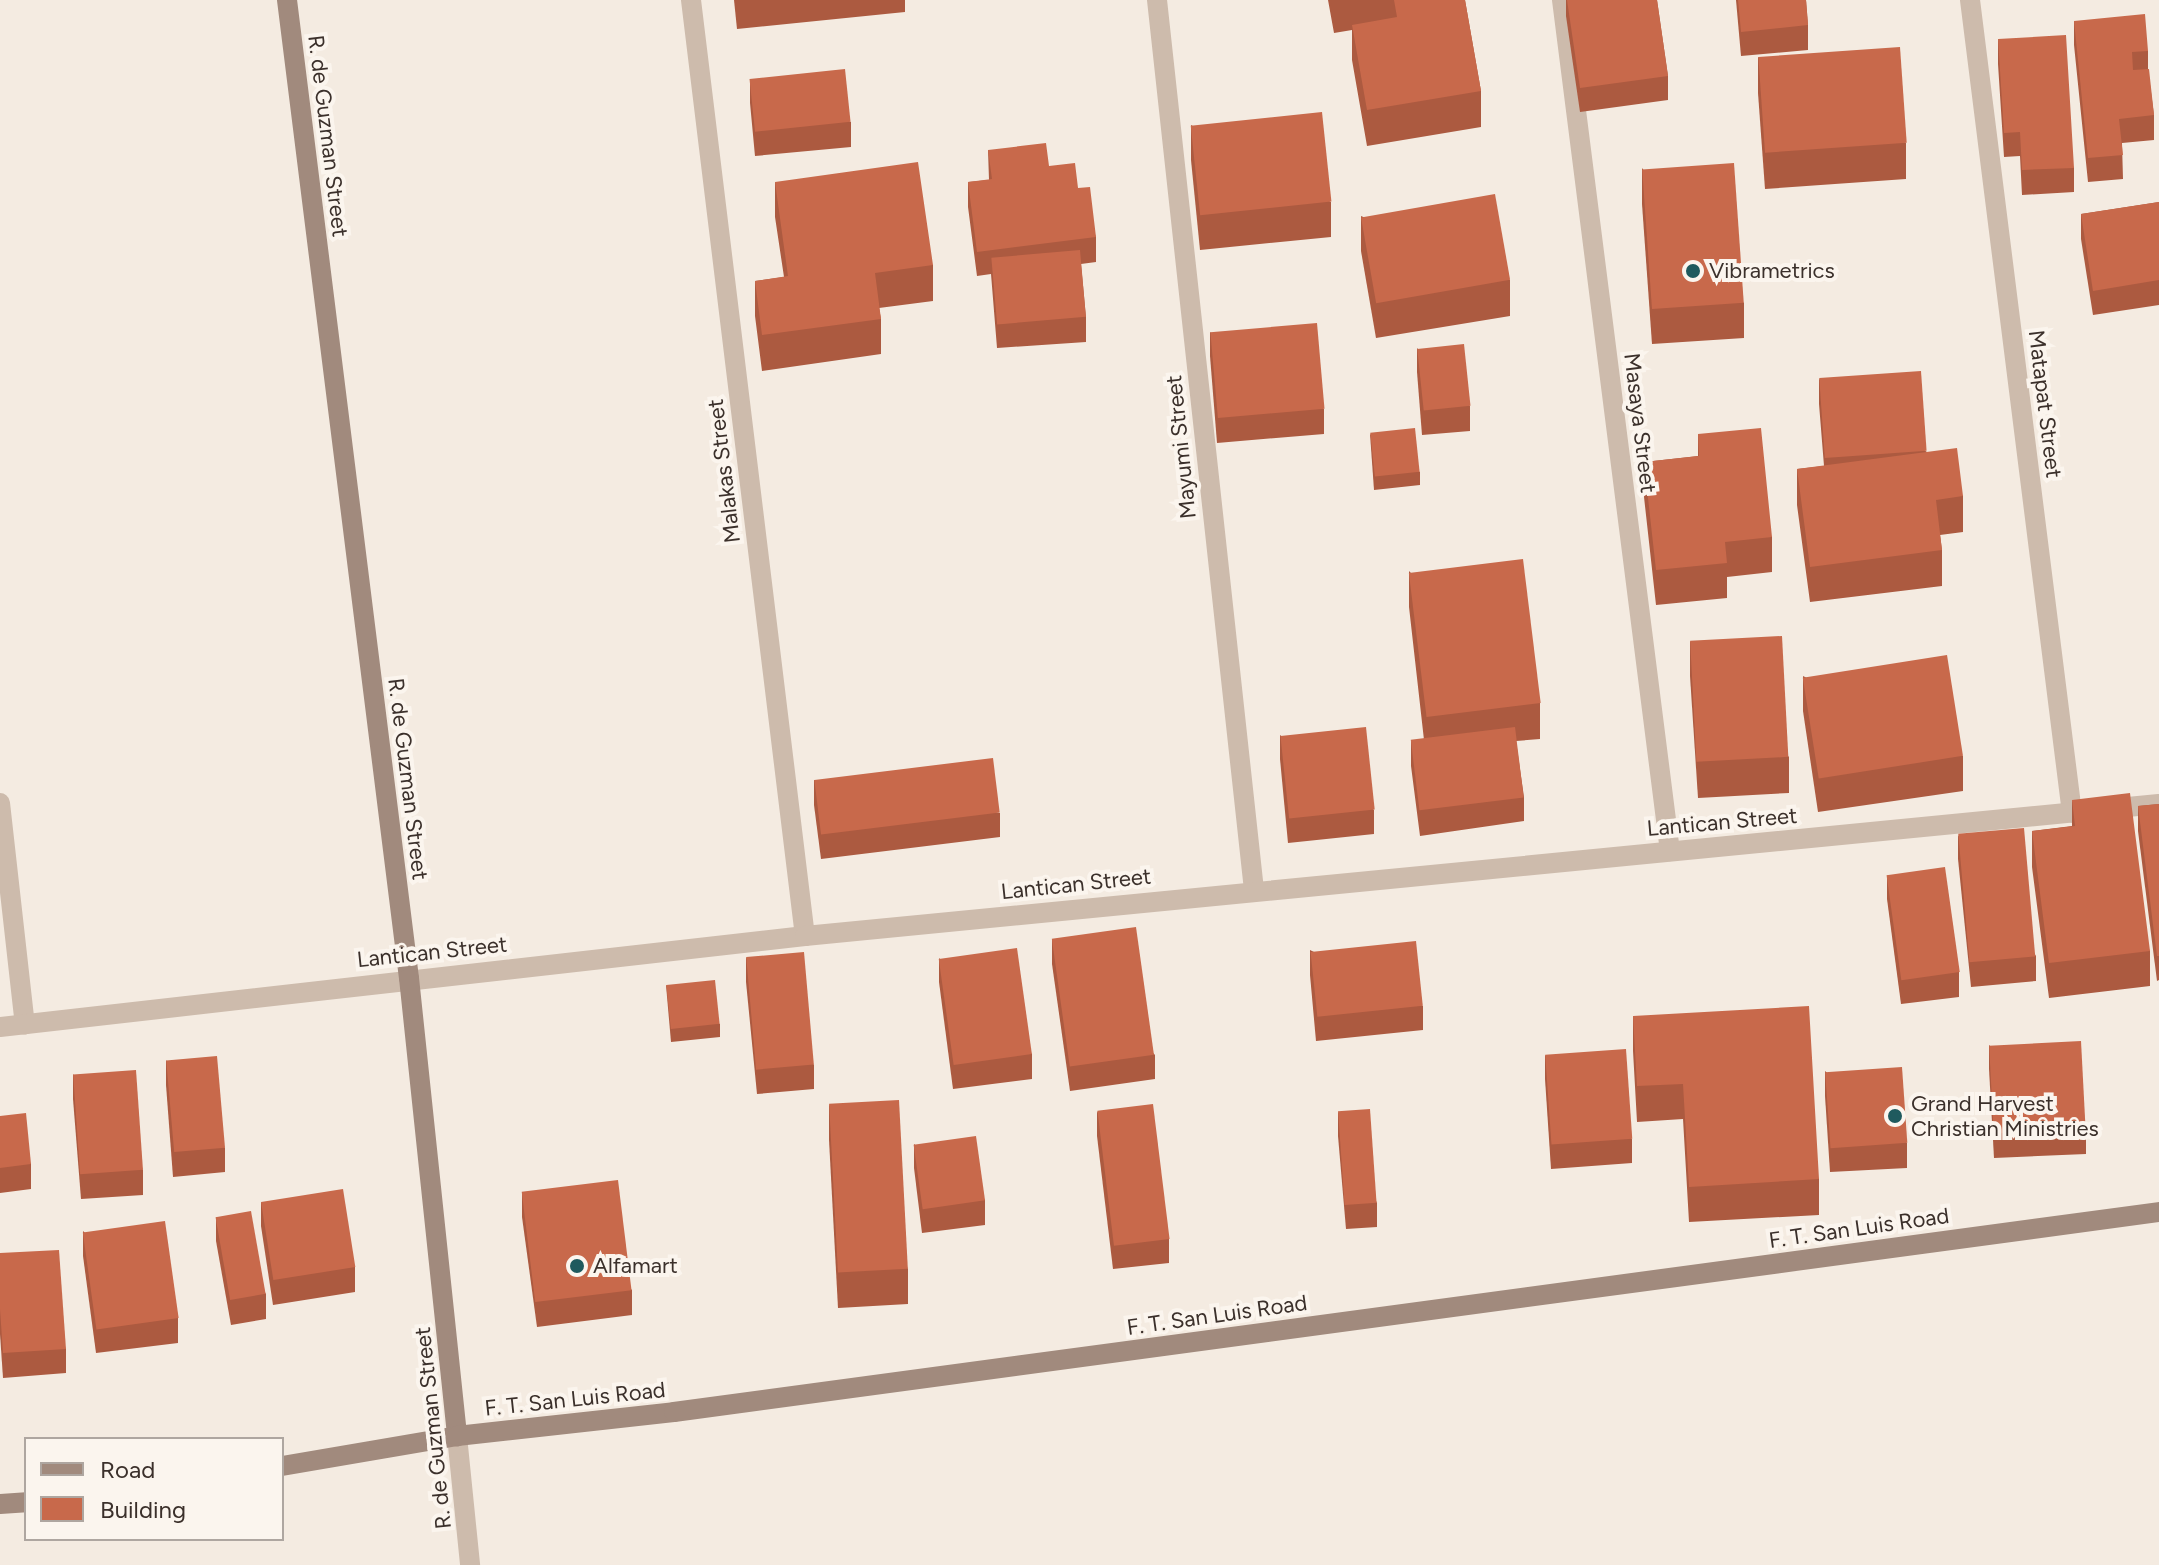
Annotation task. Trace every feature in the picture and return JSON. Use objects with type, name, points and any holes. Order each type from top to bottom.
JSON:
[{"type":"main road","name":"R. de Guzman Street","points":[[287,0],[409,978],[457,1436]]},
{"type":"main road","name":"F. T. San Luis Road","points":[[284,1466],[457,1436],[674,1412],[2159,1212]]},
{"type":"main road","points":[[0,1504],[24,1502]]},
{"type":"street","name":"Malakas Street","points":[[691,0],[805,936]]},
{"type":"street","name":"Mayumi Street","points":[[1157,0],[1254,890]]},
{"type":"street","name":"Masaya Street","points":[[1562,0],[1670,851]]},
{"type":"street","name":"Matapat Street","points":[[1970,0],[2072,813]]},
{"type":"street","points":[[0,803],[25,1025]]},
{"type":"street","name":"Lantican Street","points":[[0,1027],[409,978],[805,936],[2159,804]]},
{"type":"street","name":"R. de Guzman Street","points":[[457,1436],[470,1565]]},
{"type":"building","points":[[1394,0],[1465,0],[1481,91],[1367,110],[1352,25],[1397,17]]},
{"type":"building","points":[[1567,0],[1657,0],[1668,76],[1580,88]]},
{"type":"building","points":[[1738,0],[1806,0],[1808,25],[1741,32]]},
{"type":"building","points":[[2145,14],[2148,51],[2132,52],[2133,70],[2149,69],[2154,115],[2119,119],[2123,155],[2088,158],[2074,21]]},
{"type":"building","points":[[2066,35],[2074,168],[2022,170],[2020,132],[2004,133],[1998,39]]},
{"type":"building","points":[[1900,47],[1907,143],[1765,153],[1758,57]]},
{"type":"building","points":[[845,69],[851,122],[755,132],[750,79]]},
{"type":"building","points":[[1322,112],[1331,202],[1200,215],[1191,126]]},
{"type":"building","points":[[1046,143],[1049,166],[1075,163],[1078,188],[1090,187],[1096,237],[977,252],[968,182],[992,179],[988,150]]},
{"type":"building","points":[[918,162],[933,265],[875,273],[881,319],[762,335],[755,281],[788,276],[775,182]]},
{"type":"building","name":"Vibrametrics","points":[[1734,163],[1744,303],[1652,309],[1642,169]]},
{"type":"building","points":[[1495,194],[1510,280],[1376,303],[1361,218]]},
{"type":"building","points":[[2159,202],[2159,280],[2093,291],[2081,214]]},
{"type":"building","points":[[1080,250],[1086,317],[997,325],[991,258]]},
{"type":"building","points":[[1317,323],[1324,409],[1218,418],[1210,332]]},
{"type":"building","points":[[1464,344],[1470,406],[1424,411],[1417,349]]},
{"type":"building","points":[[1921,371],[1927,451],[1825,458],[1819,378]]},
{"type":"building","points":[[1415,428],[1420,472],[1375,476],[1370,433]]},
{"type":"building","points":[[1761,428],[1772,537],[1725,542],[1727,563],[1656,570],[1644,462],[1699,456],[1698,434]]},
{"type":"building","points":[[1957,448],[1963,496],[1936,500],[1942,550],[1810,567],[1797,469]]},
{"type":"building","points":[[1523,559],[1541,703],[1427,717],[1409,573]]},
{"type":"building","points":[[1782,636],[1788,757],[1696,762],[1690,641]]},
{"type":"building","points":[[1947,655],[1963,756],[1819,779],[1803,678]]},
{"type":"building","points":[[1366,727],[1375,810],[1289,819],[1280,736]]},
{"type":"building","points":[[1515,727],[1524,797],[1419,810],[1411,740]]},
{"type":"building","points":[[993,758],[1000,813],[821,835],[814,780]]},
{"type":"building","points":[[2130,793],[2150,951],[2049,963],[2032,831],[2075,826],[2072,800]]},
{"type":"building","points":[[2159,804],[2159,956],[2157,956],[2138,806]]},
{"type":"building","points":[[2024,828],[2035,957],[1969,962],[1958,834]]},
{"type":"building","points":[[1945,867],[1960,972],[1901,980],[1887,875]]},
{"type":"building","points":[[1136,927],[1154,1055],[1070,1067],[1052,939]]},
{"type":"building","points":[[1416,941],[1423,1006],[1317,1017],[1311,952]]},
{"type":"building","points":[[1017,948],[1032,1054],[954,1065],[939,959]]},
{"type":"building","points":[[804,952],[814,1065],[756,1070],[746,957]]},
{"type":"building","points":[[715,980],[720,1024],[671,1029],[666,985]]},
{"type":"building","points":[[1809,1006],[1819,1179],[1689,1187],[1683,1084],[1637,1086],[1633,1016]]},
{"type":"building","points":[[2081,1041],[2086,1129],[1994,1134],[1989,1046]]},
{"type":"building","points":[[1626,1049],[1632,1139],[1551,1144],[1545,1055]]},
{"type":"building","points":[[217,1056],[225,1148],[174,1152],[166,1060]]},
{"type":"building","points":[[1902,1067],[1907,1143],[1830,1148],[1825,1072]]},
{"type":"building","points":[[136,1070],[143,1170],[80,1174],[73,1074]]},
{"type":"building","points":[[899,1100],[908,1269],[838,1272],[829,1104]]},
{"type":"building","points":[[1153,1104],[1170,1239],[1114,1246],[1097,1111]]},
{"type":"building","points":[[1370,1109],[1377,1203],[1345,1205],[1338,1111]]},
{"type":"building","points":[[26,1113],[31,1164],[0,1168],[0,1116]]},
{"type":"building","points":[[976,1136],[985,1200],[923,1209],[914,1145]]},
{"type":"building","name":"Alfamart","points":[[618,1180],[632,1290],[535,1302],[522,1192]]},
{"type":"building","points":[[343,1189],[355,1267],[273,1280],[261,1202]]},
{"type":"building","points":[[251,1211],[266,1294],[230,1300],[216,1217]]},
{"type":"building","points":[[165,1221],[179,1318],[96,1330],[83,1233]]},
{"type":"building","points":[[59,1250],[66,1349],[3,1353],[0,1253]]},
{"type":"place","name":"Vibrametrics","points":[[1693,271]]},
{"type":"place","name":"Grand Harvest Christian Ministries","points":[[1895,1116]]},
{"type":"place","name":"Alfamart","points":[[577,1266]]}]
